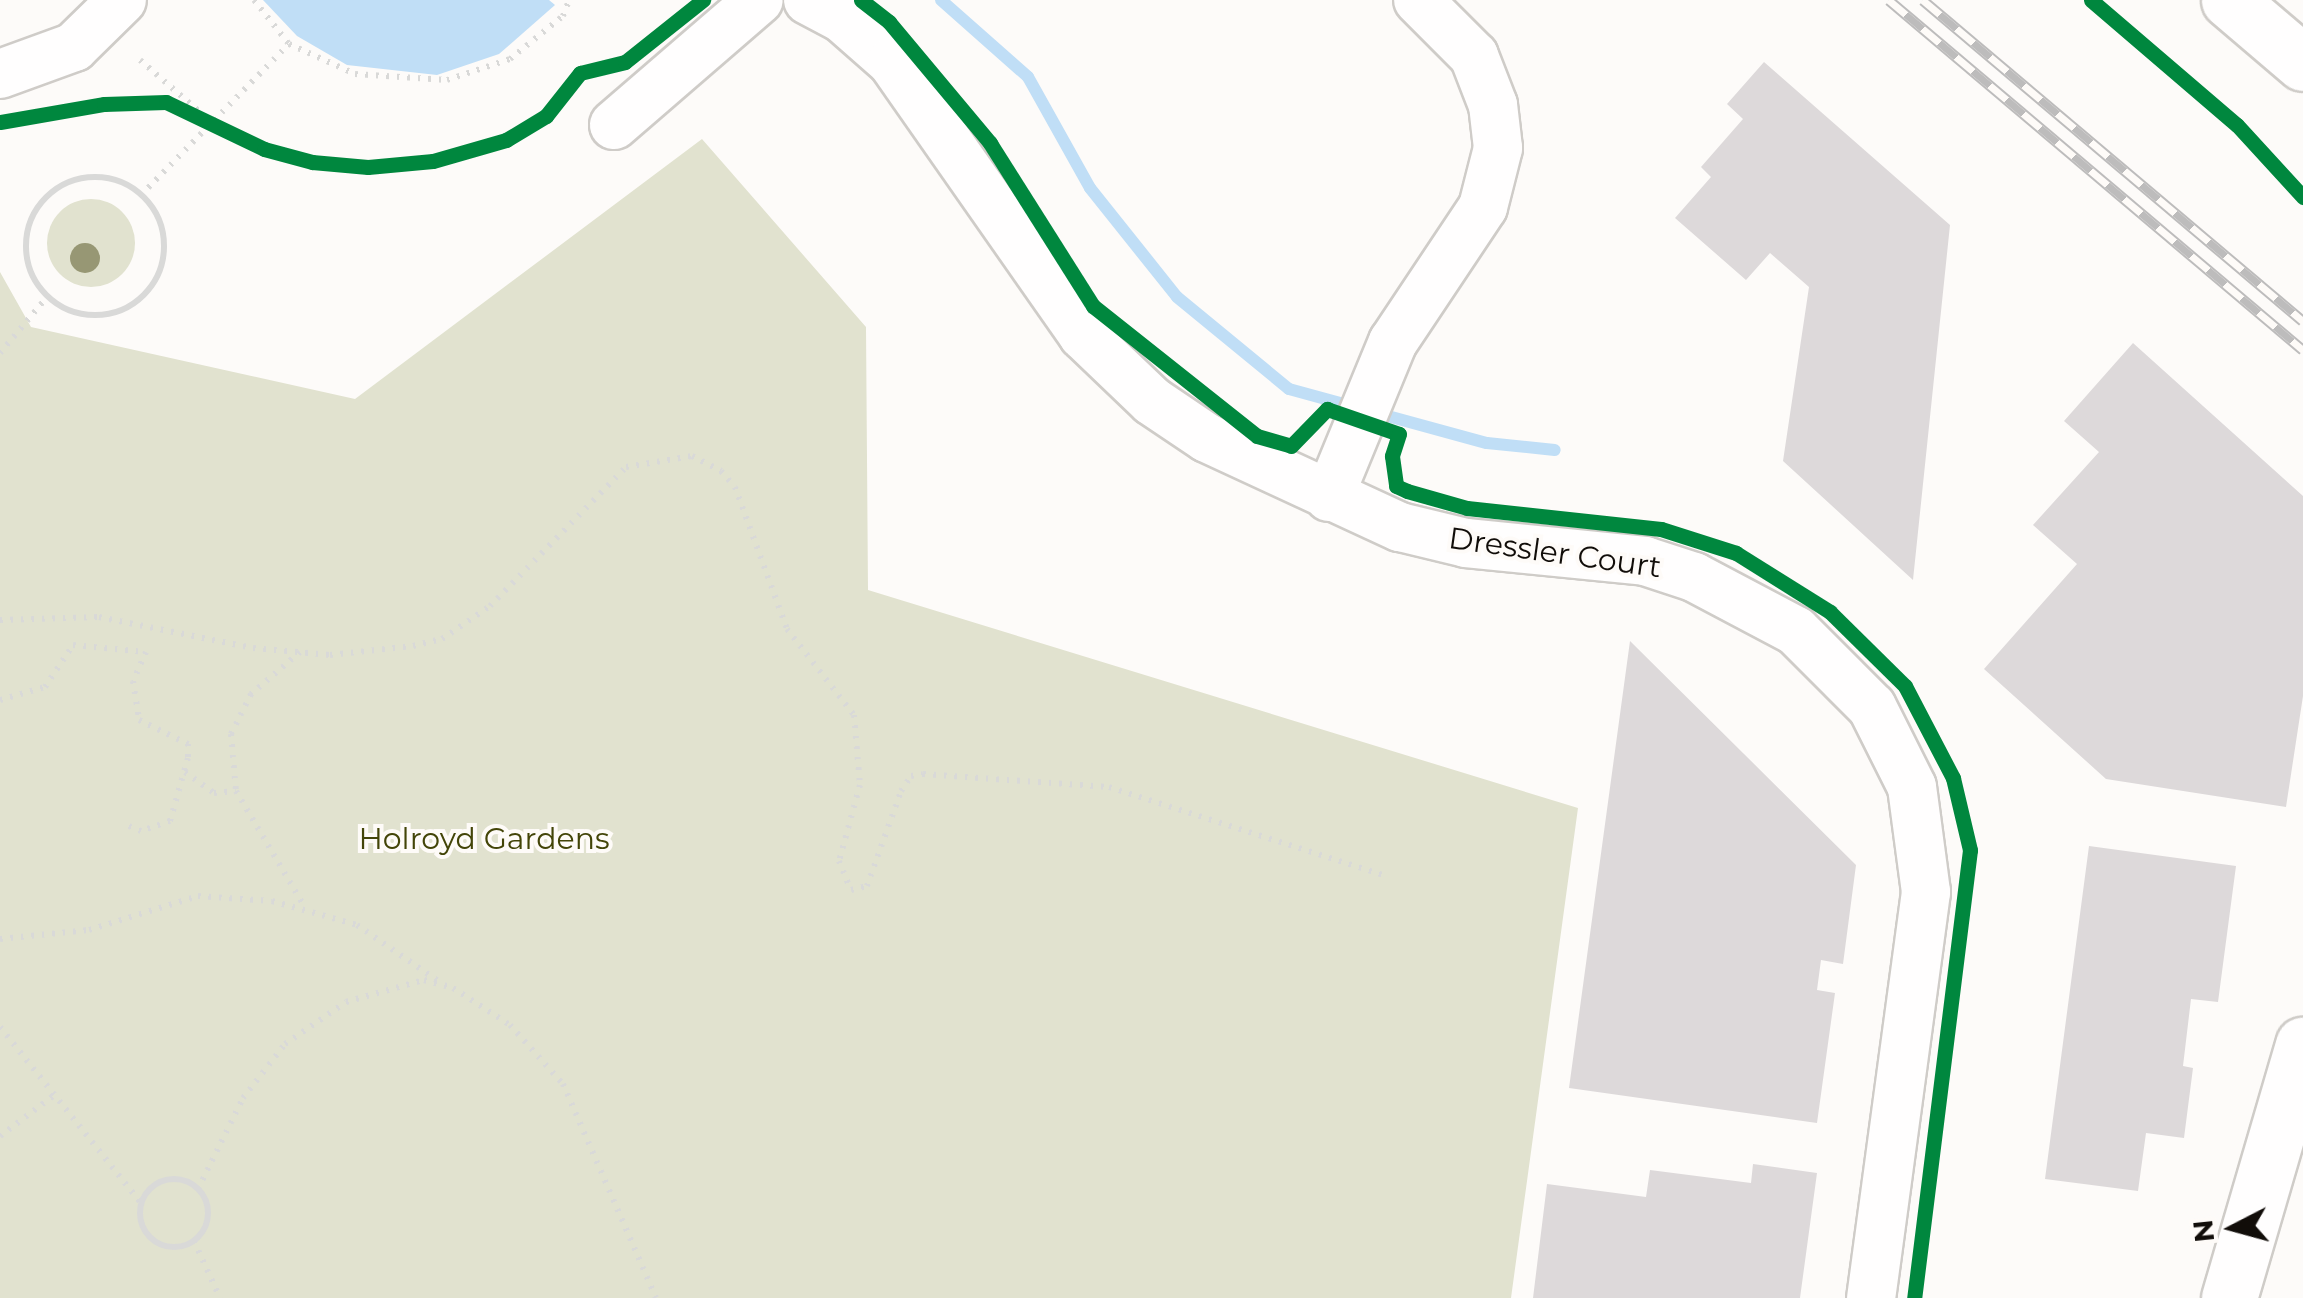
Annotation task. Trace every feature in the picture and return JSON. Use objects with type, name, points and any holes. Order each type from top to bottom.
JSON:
[{"type":"main road","points":[[2228,0],[2303,64]]},
{"type":"main road","points":[[2228,1298],[2303,1046]]},
{"type":"street","points":[[0,74],[74,47],[122,0]]},
{"type":"street","points":[[614,125],[760,0]]},
{"type":"street","name":"Dressler Court","points":[[808,0],[842,18],[892,62],[1083,335],[1152,401],[1207,438],[1400,527],[1466,543],[1645,562],[1694,577],[1796,631],[1872,707],[1912,787],[1926,892],[1871,1298]]},
{"type":"street","points":[[1329,497],[1394,342],[1483,206],[1498,148],[1493,105],[1474,56],[1418,0]]},
{"type":"path","points":[[254,0],[289,44],[333,69],[367,77],[446,80],[510,59],[563,16],[569,0]]},
{"type":"path","points":[[141,195],[209,120],[289,44]]},
{"type":"path","points":[[140,60],[209,120]]},
{"type":"path","points":[[166,102],[237,134]]},
{"type":"path","points":[[94,176],[141,195],[162,226],[164,250],[147,293],[106,315],[82,314],[47,297],[26,250],[37,207],[72,180],[94,176]]},
{"type":"path","points":[[0,354],[47,297]]},
{"type":"path","points":[[0,620],[99,617],[300,652],[362,652],[442,639],[490,606],[610,479],[643,462],[692,456],[720,471],[734,488],[787,629],[854,715],[860,785],[839,861],[851,890],[867,886],[900,791],[911,776],[922,774],[1109,787],[1387,876]]},
{"type":"path","points":[[0,700],[44,688],[72,645],[146,652],[131,695],[139,720],[188,744],[185,772],[170,821],[141,831],[124,824]]},
{"type":"path","points":[[300,652],[251,694],[231,734],[236,791],[305,907]]},
{"type":"path","points":[[185,772],[214,793],[236,791]]},
{"type":"path","points":[[0,939],[89,930],[198,896],[305,907],[356,926],[510,1026],[563,1084],[656,1298]]},
{"type":"path","points":[[198,1189],[243,1098],[312,1020],[380,988],[424,980],[442,984]]},
{"type":"path","points":[[0,1027],[141,1203],[144,1230],[160,1245],[194,1241]]},
{"type":"path","points":[[0,1136],[56,1094]]},
{"type":"path","points":[[141,1203],[149,1188],[168,1179],[198,1189],[208,1210],[194,1241],[220,1298]]},
{"type":"green space","name":"Holroyd Gardens","points":[[702,139],[866,327],[868,590],[1578,808],[1511,1298],[0,1298],[0,272],[31,327],[355,399]]},
{"type":"green space","points":[[91,199],[108,202],[122,212],[132,226],[132,260],[122,274],[108,284],[91,287],[74,284],[60,274],[50,260],[47,243],[50,226],[60,212],[74,202]]},
{"type":"water","points":[[263,0],[549,0],[555,5],[499,54],[437,75],[347,65],[297,36]]},
{"type":"building","points":[[1764,62],[1950,225],[1913,580],[1783,461],[1809,287],[1770,253],[1746,280],[1675,218],[1711,177],[1701,167],[1743,119],[1727,104]]},
{"type":"building","points":[[2133,343],[2303,496],[2303,696],[2286,807],[2106,779],[1984,669],[2077,564],[2033,525],[2099,452],[2064,421]]},
{"type":"building","points":[[1630,641],[1856,865],[1843,964],[1821,960],[1817,990],[1835,993],[1817,1123],[1569,1088]]},
{"type":"building","points":[[2089,846],[2236,866],[2218,1002],[2191,999],[2183,1066],[2193,1068],[2184,1138],[2146,1133],[2138,1191],[2045,1179]]},
{"type":"building","points":[[1753,1164],[1817,1173],[1800,1298],[1533,1298],[1547,1184],[1646,1197],[1650,1170],[1751,1183]]},
{"type":"waterway","points":[[941,0],[1028,77],[1090,188],[1177,297],[1289,389],[1487,443],[1555,450]]},
{"type":"railway","points":[[1889,0],[2303,350]]},
{"type":"railway","points":[[1923,0],[2303,321]]},
{"type":"cycle path","points":[[0,122],[104,104],[166,102],[264,149],[312,162],[368,167],[433,161],[506,140],[546,116],[580,73],[625,62],[703,0]]},
{"type":"cycle path","points":[[861,0],[889,22],[990,143],[1093,306],[1257,436],[1291,446],[1327,409],[1399,434],[1392,456],[1396,486],[1407,491],[1467,508],[1661,529],[1736,553],[1830,612],[1905,686],[1953,778],[1970,850],[1914,1298]]},
{"type":"cycle path","points":[[2091,0],[2237,125],[2303,197]]}]
